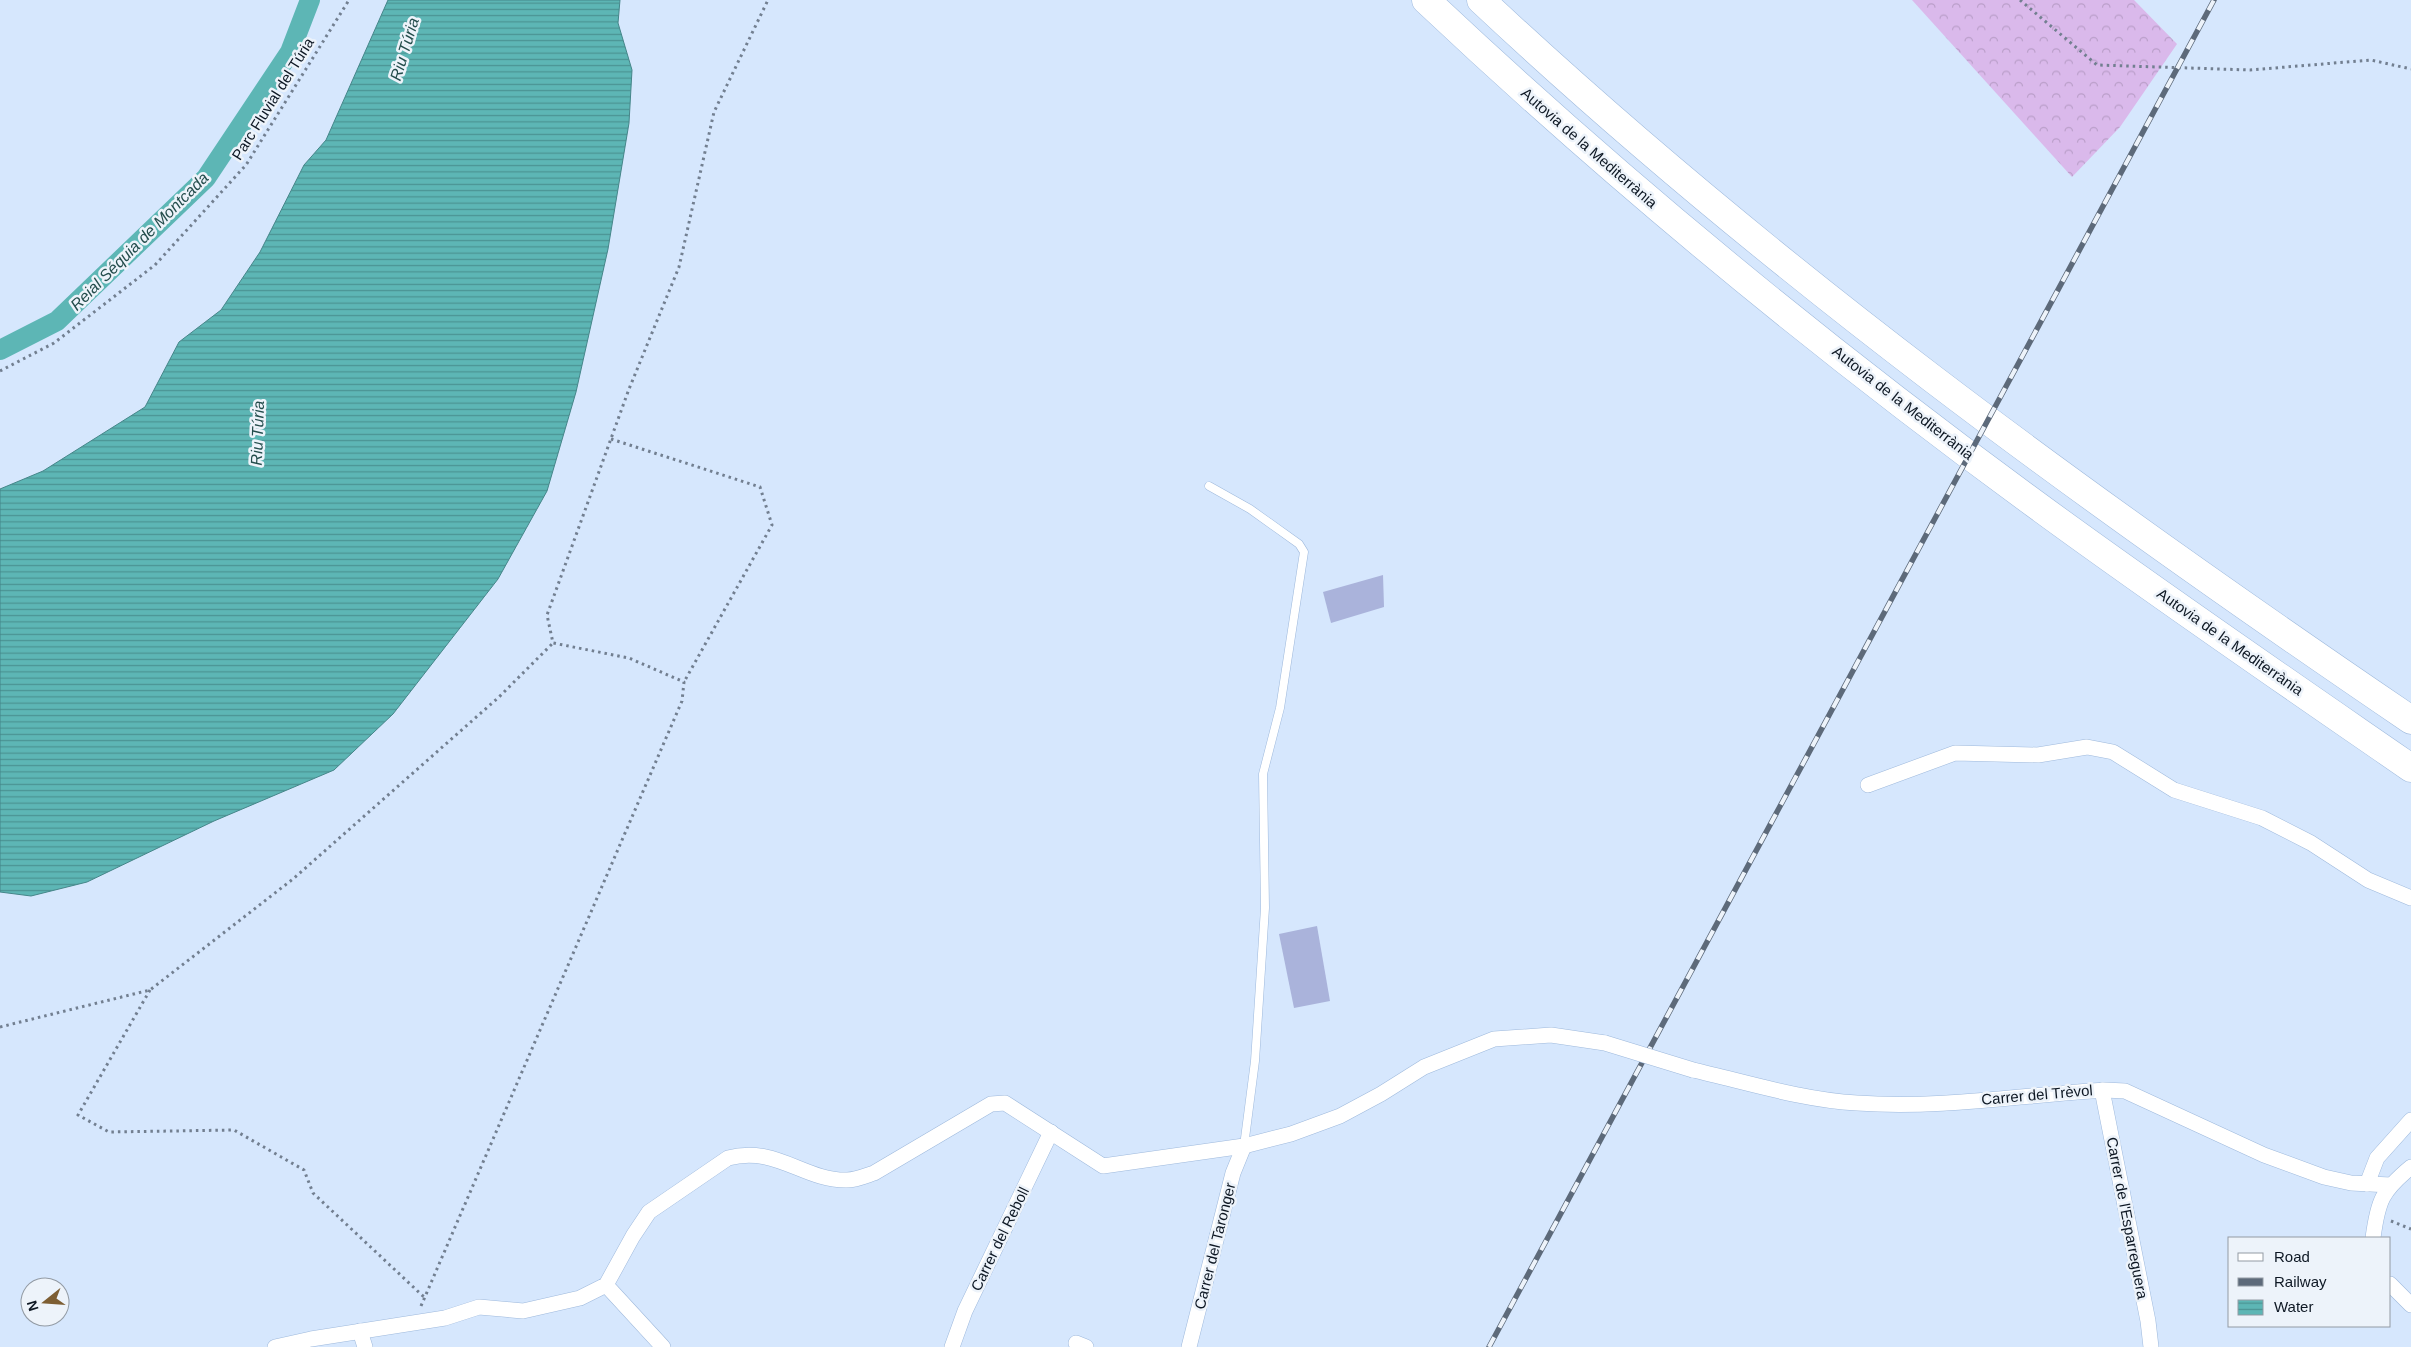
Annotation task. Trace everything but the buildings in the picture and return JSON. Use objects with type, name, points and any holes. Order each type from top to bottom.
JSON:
[{"type":"highway","name":"Autovia de la Mediterrània","points":[[1426,0],[1507,76],[1662,212],[1841,356],[2034,504],[2411,768]]},
{"type":"highway","points":[[1481,0],[1530,46],[1695,188],[1866,328],[2060,475],[2221,591],[2411,720]]},
{"type":"street","points":[[1868,786],[1955,753],[2038,755],[2087,748],[2113,752],[2174,790],[2262,818],[2311,843],[2368,880],[2411,898]]},
{"type":"street","name":"Carrer del Trèvol","points":[[606,1286],[632,1236],[649,1212],[728,1158],[742,1154],[766,1155],[830,1178],[848,1180],[861,1178],[874,1173],[991,1104],[1006,1103],[1103,1166],[1244,1146],[1291,1134],[1340,1116],[1382,1094],[1424,1066],[1494,1039],[1551,1036],[1605,1043],[1692,1070],[1792,1093],[1856,1103],[1900,1104],[1967,1101],[2102,1090],[2125,1091],[2264,1155],[2324,1177],[2351,1183],[2390,1185]]},
{"type":"street","name":"Carrer de l'Esparreguera","points":[[2102,1090],[2151,1347]]},
{"type":"street","points":[[2367,1184],[2377,1158],[2411,1120]]},
{"type":"street","name":"Carrer del Reboll","points":[[952,1347],[965,1311],[1051,1132]]},
{"type":"street","name":"Carrer del Taronger","points":[[1189,1347],[1233,1173],[1244,1146]]},
{"type":"street","points":[[2374,1237],[2380,1200],[2390,1185],[2411,1166]]},
{"type":"street","points":[[2391,1285],[2411,1305]]},
{"type":"street","points":[[275,1347],[445,1318],[479,1307],[523,1311],[580,1298],[606,1286],[664,1347]]},
{"type":"street","points":[[360,1331],[365,1347]]},
{"type":"lane","points":[[1209,486],[1250,509],[1298,544],[1304,552],[1280,708],[1264,774],[1265,908],[1255,1061],[1244,1146]]},
{"type":"path","name":"Parc Fluvial del Túria","points":[[0,371],[54,343],[155,265],[246,165],[350,0]]},
{"type":"path","points":[[553,643],[547,615],[611,439],[679,267],[714,112],[768,0]]},
{"type":"path","points":[[2020,0],[2097,65],[2250,70],[2371,60],[2411,69]]},
{"type":"path","points":[[414,1323],[682,701],[684,682],[772,525],[760,487],[611,439]]},
{"type":"path","points":[[553,643],[629,658],[684,682]]},
{"type":"path","points":[[424,1298],[313,1193],[304,1170],[234,1130],[109,1132],[78,1115],[150,990],[300,873],[499,697],[553,643]]},
{"type":"path","points":[[0,1027],[150,990]]},
{"type":"green space","points":[[1912,0],[2134,0],[2177,44],[2120,127],[2072,177]]},
{"type":"water","name":"Riu Túria","points":[[388,0],[620,0],[618,23],[632,70],[629,123],[608,249],[576,392],[547,491],[498,579],[393,714],[334,770],[214,821],[87,882],[31,896],[0,892],[0,489],[43,471],[145,407],[179,342],[221,310],[260,252],[304,165],[326,140]]},
{"type":"waterway","name":"Reial Séquia de Montcada","points":[[0,350],[57,321],[206,178],[290,52],[310,0]]},
{"type":"railway","points":[[1489,1347],[2214,0]]}]
